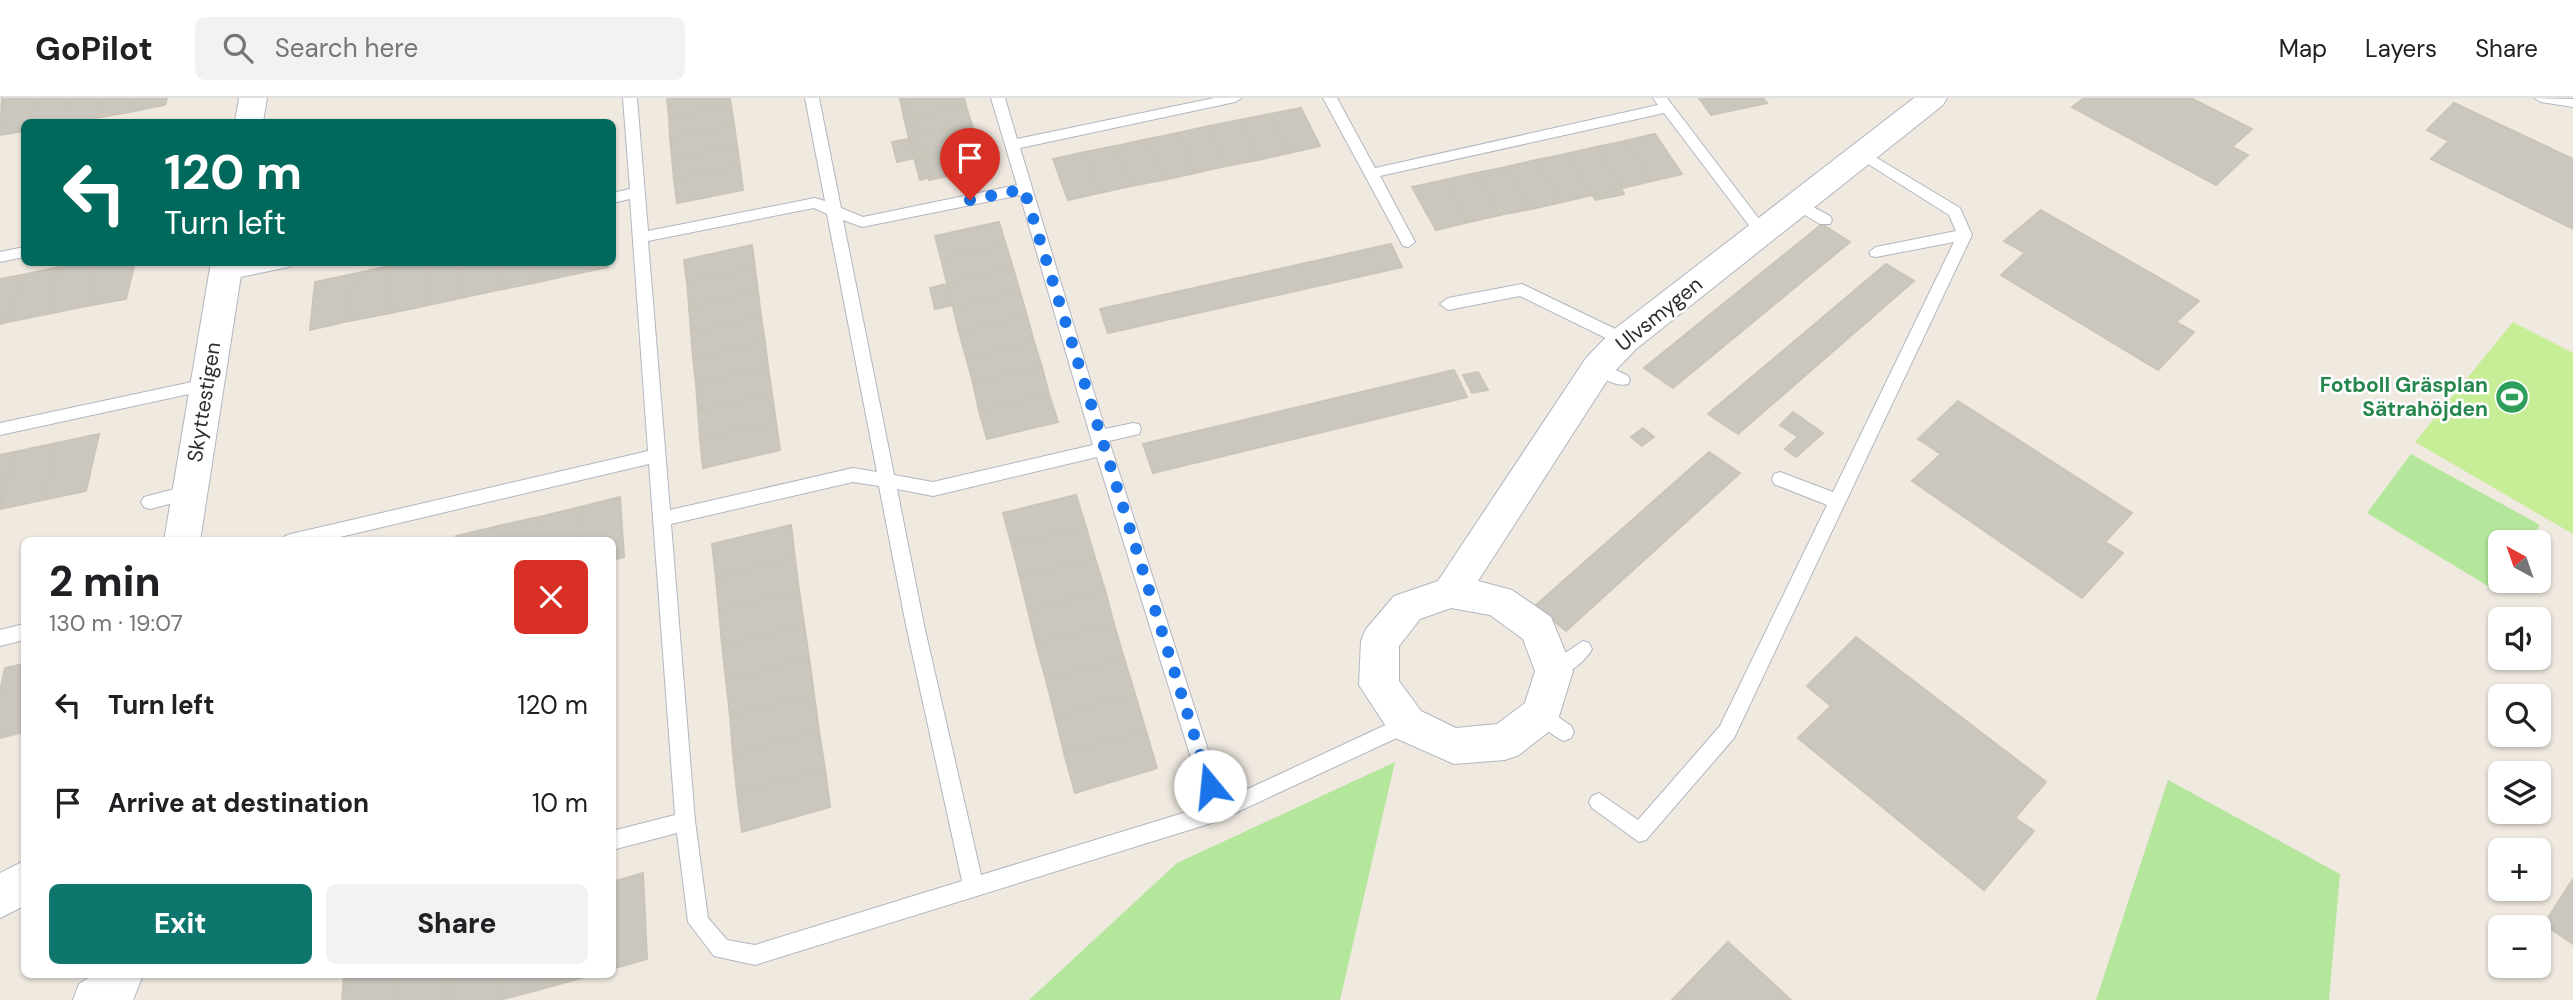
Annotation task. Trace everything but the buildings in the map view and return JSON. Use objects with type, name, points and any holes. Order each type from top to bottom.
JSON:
[{"type":"street","points":[[250,119],[253,98]]},
{"type":"street","name":"Ulvsmygen","points":[[1451,592],[1610,374],[1624,340],[1762,232],[1812,212],[1862,154],[1933,98]]},
{"type":"street","name":"Skyttestigen","points":[[183,537],[226,269]]},
{"type":"street","points":[[1451,592],[1499,601],[1538,629],[1569,660],[1553,723],[1505,742],[1454,746],[1407,724],[1379,685],[1380,641],[1407,607],[1451,592]]},
{"type":"street","points":[[0,897],[21,884]]},
{"type":"lane","points":[[630,98],[685,821],[698,922],[721,949],[755,955],[1218,812],[1407,724]]},
{"type":"lane","points":[[812,98],[915,625],[974,888]]},
{"type":"lane","points":[[998,98],[1102,443],[1218,812]]},
{"type":"lane","points":[[1012,145],[1235,98]]},
{"type":"lane","points":[[1330,98],[1408,242]]},
{"type":"lane","points":[[2541,98],[2573,103]]},
{"type":"lane","points":[[1372,173],[1663,103],[1762,232]]},
{"type":"lane","points":[[1599,802],[1639,833],[1727,732],[1965,235],[1955,212],[1862,154]]},
{"type":"lane","points":[[639,238],[815,203],[862,222],[1024,189]]},
{"type":"lane","points":[[616,197],[636,193]]},
{"type":"lane","points":[[1876,252],[1965,235]]},
{"type":"lane","points":[[0,257],[21,253]]},
{"type":"lane","points":[[226,269],[253,266]]},
{"type":"lane","points":[[1448,304],[1521,290],[1624,340]]},
{"type":"lane","points":[[0,429],[206,385]]},
{"type":"lane","points":[[662,519],[853,475],[933,489],[1102,443],[1133,429]]},
{"type":"lane","points":[[308,537],[657,455]]},
{"type":"lane","points":[[1780,479],[1839,502]]},
{"type":"lane","points":[[150,502],[190,492]]},
{"type":"lane","points":[[0,638],[21,633]]},
{"type":"lane","points":[[616,840],[685,821]]},
{"type":"green space","name":"Fotboll Gräsplan Sätrahöjden","points":[[2513,322],[2573,353],[2573,534],[2415,442]]},
{"type":"green space","points":[[2411,454],[2540,525],[2537,530],[2488,530],[2488,586],[2367,513]]},
{"type":"green space","points":[[1395,762],[1340,1000],[1029,1000],[1177,863]]},
{"type":"green space","points":[[2168,780],[2340,874],[2329,1000],[2096,1000]]},
{"type":"place","name":"Fotboll Gräsplan Sätrahöjden","points":[[2512,397]]},
{"type":"route","points":[[970,200],[1024,189],[1210,786]]}]
